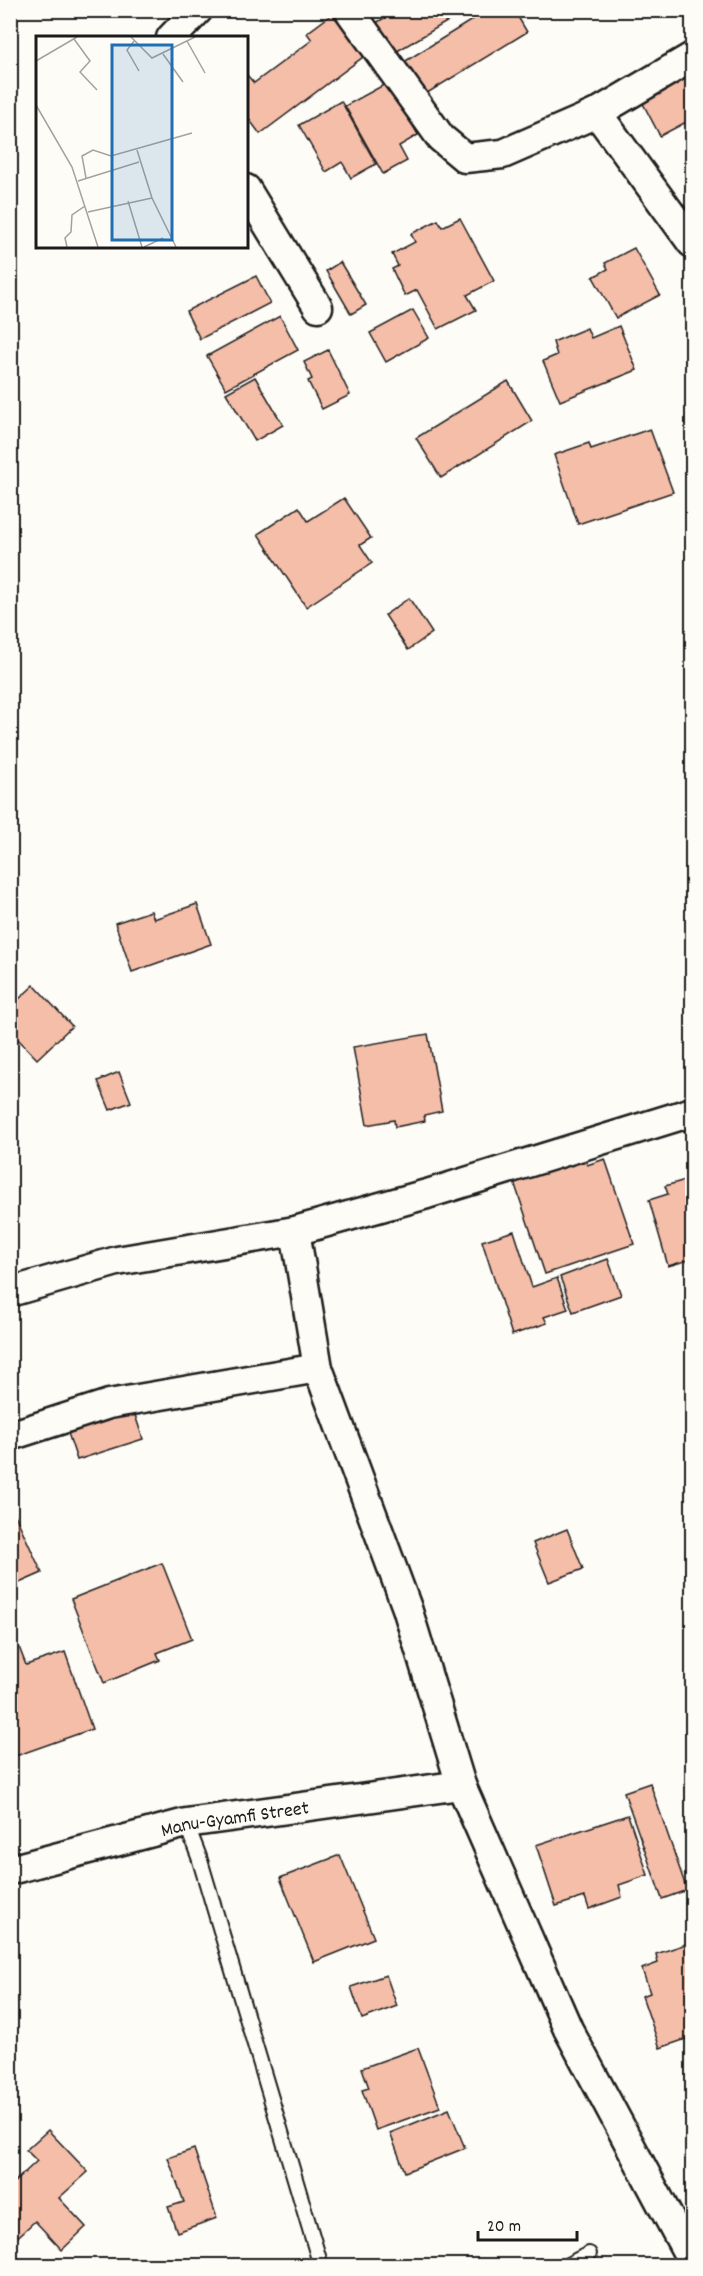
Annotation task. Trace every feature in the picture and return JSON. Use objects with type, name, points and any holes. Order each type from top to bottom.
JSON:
[{"type":"street","points":[[173,36],[198,10]]},
{"type":"street","points":[[349,10],[441,138],[465,158],[503,154],[597,113],[693,57]]},
{"type":"street","points":[[597,113],[693,243]]},
{"type":"street","points":[[248,192],[318,307]]},
{"type":"street","points":[[10,1292],[117,1261],[295,1231],[427,1194],[693,1112]]},
{"type":"street","points":[[295,1231],[318,1368],[407,1608],[461,1785],[568,2029],[693,2261]]},
{"type":"street","points":[[10,1436],[109,1404],[318,1368]]},
{"type":"street","name":"Manu-Gyamfi Street","points":[[10,1870],[186,1823],[461,1785]]},
{"type":"lane","points":[[186,1823],[202,1868],[321,2265]]},
{"type":"lane","points":[[566,2265],[589,2254]]},
{"type":"building","points":[[397,10],[467,10],[394,53],[376,23]]},
{"type":"building","points":[[488,10],[514,10],[527,32],[424,95],[404,62]]},
{"type":"building","points":[[335,12],[367,54],[260,134],[248,118],[248,76],[254,83],[312,40],[307,33]]},
{"type":"building","points":[[692,65],[692,119],[660,136],[638,94]]},
{"type":"building","points":[[389,82],[418,135],[399,146],[407,161],[383,174],[345,106]]},
{"type":"building","points":[[341,101],[376,164],[351,178],[342,162],[326,172],[299,125]]},
{"type":"building","points":[[460,218],[494,281],[467,295],[476,310],[438,329],[417,290],[405,296],[392,269],[398,266],[392,254],[415,242],[411,234],[438,220],[442,227]]},
{"type":"building","points":[[634,248],[660,295],[616,318],[593,277],[608,269],[605,263]]},
{"type":"building","points":[[340,262],[366,305],[351,314],[326,271]]},
{"type":"building","points":[[256,276],[270,303],[200,339],[186,311]]},
{"type":"building","points":[[413,310],[429,338],[386,362],[370,333]]},
{"type":"building","points":[[280,316],[298,350],[226,389],[207,356]]},
{"type":"building","points":[[619,326],[637,370],[560,401],[543,361],[557,355],[553,342],[587,328],[591,338]]},
{"type":"building","points":[[328,350],[350,395],[322,409],[308,381],[312,379],[304,362]]},
{"type":"building","points":[[255,377],[283,425],[255,441],[226,393]]},
{"type":"building","points":[[508,381],[532,421],[441,478],[416,438]]},
{"type":"building","points":[[650,429],[673,492],[578,524],[554,455],[589,443],[591,449]]},
{"type":"building","points":[[344,498],[371,538],[360,545],[372,563],[306,607],[258,534],[299,507],[308,521]]},
{"type":"building","points":[[409,598],[432,633],[408,650],[385,615]]},
{"type":"building","points":[[197,904],[211,944],[132,972],[115,923],[151,911],[154,919]]},
{"type":"building","points":[[34,985],[72,1026],[37,1059],[15,1036],[10,1040],[10,990],[19,999]]},
{"type":"building","points":[[428,1034],[442,1111],[424,1115],[425,1121],[395,1127],[394,1120],[367,1125],[353,1047]]},
{"type":"building","points":[[119,1072],[131,1102],[110,1110],[98,1081]]},
{"type":"building","points":[[583,1152],[587,1165],[605,1159],[634,1244],[545,1274],[512,1176]]},
{"type":"building","points":[[692,1178],[692,1259],[668,1266],[649,1200],[668,1194],[665,1186]]},
{"type":"building","points":[[514,1231],[532,1287],[557,1278],[568,1309],[544,1317],[547,1323],[512,1335],[482,1241]]},
{"type":"building","points":[[608,1259],[621,1295],[573,1312],[560,1277]]},
{"type":"building","points":[[133,1409],[143,1439],[77,1460],[67,1430]]},
{"type":"building","points":[[10,1504],[42,1573],[10,1587]]},
{"type":"building","points":[[567,1529],[583,1569],[549,1582],[533,1543]]},
{"type":"building","points":[[162,1563],[192,1639],[157,1653],[160,1660],[104,1683],[71,1599]]},
{"type":"building","points":[[19,1647],[26,1665],[65,1652],[92,1729],[10,1758],[10,1650]]},
{"type":"building","points":[[650,1783],[687,1890],[662,1899],[624,1792]]},
{"type":"building","points":[[628,1815],[648,1875],[619,1885],[622,1897],[589,1909],[585,1897],[556,1906],[536,1845]]},
{"type":"building","points":[[340,1855],[374,1938],[314,1962],[280,1878]]},
{"type":"building","points":[[692,1942],[692,2037],[660,2048],[642,1996],[650,1993],[642,1969],[658,1963],[656,1954]]},
{"type":"building","points":[[386,1975],[397,2006],[362,2019],[351,1987]]},
{"type":"building","points":[[418,2048],[440,2107],[376,2130],[362,2090],[369,2088],[362,2068]]},
{"type":"building","points":[[449,2109],[465,2148],[405,2172],[390,2133]]},
{"type":"building","points":[[48,2130],[88,2172],[59,2198],[86,2227],[62,2250],[35,2221],[10,2244],[10,2186],[37,2161],[26,2150]]},
{"type":"building","points":[[194,2149],[217,2218],[177,2232],[168,2207],[184,2202],[168,2158]]}]
